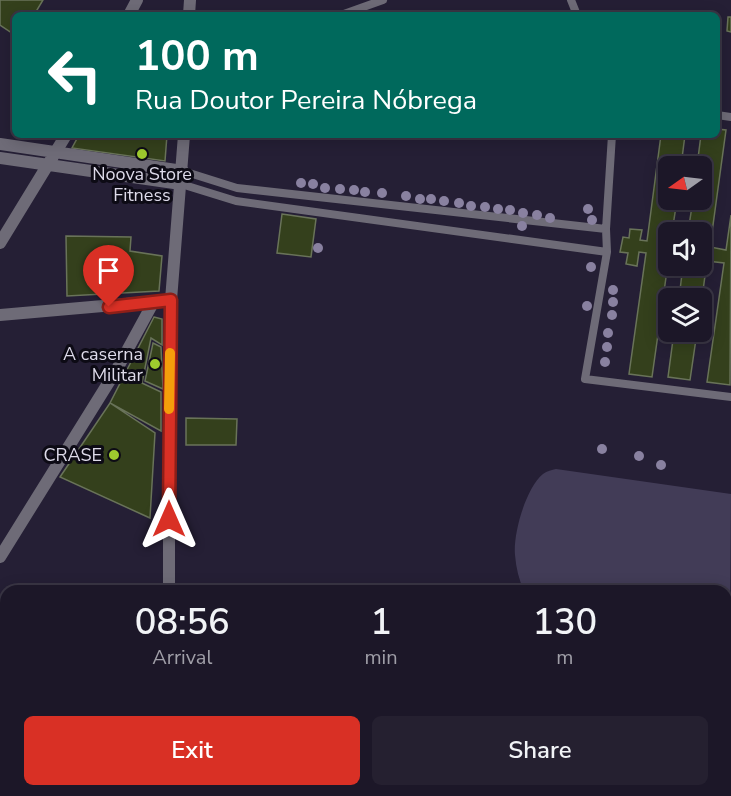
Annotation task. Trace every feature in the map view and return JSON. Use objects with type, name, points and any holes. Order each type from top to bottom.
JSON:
[{"type":"street","points":[[0,243],[64,138]]},
{"type":"street","points":[[169,585],[171,300],[184,138]]},
{"type":"street","points":[[0,144],[183,171]]},
{"type":"street","points":[[0,158],[182,184]]},
{"type":"street","points":[[0,315],[171,300]]},
{"type":"street","points":[[0,557],[117,369],[153,303]]},
{"type":"lane","points":[[349,12],[383,0]]},
{"type":"lane","points":[[612,138],[606,229],[607,252],[585,379],[731,396]]},
{"type":"lane","points":[[183,171],[237,188],[606,229]]},
{"type":"lane","points":[[182,184],[236,201],[607,252]]},
{"type":"shaded area","points":[[556,469],[731,494],[730,585],[522,585],[515,555],[518,523],[531,489],[545,473]]},
{"type":"building","points":[[0,0],[43,0],[36,12],[12,12],[12,33],[0,25]]},
{"type":"building","points":[[728,17],[731,17],[731,32],[727,31]]},
{"type":"building","points":[[720,129],[726,130],[712,232],[712,222],[690,222],[691,210],[712,210],[712,156],[698,156],[701,138],[720,138]]},
{"type":"building","name":"Noova Store Fitness","points":[[77,138],[167,138],[165,161],[72,148]]},
{"type":"building","points":[[661,138],[685,138],[682,156],[658,156]]},
{"type":"building","points":[[658,158],[658,210],[675,210],[674,222],[658,222],[658,276],[666,276],[665,288],[658,288],[658,334],[652,377],[629,374],[646,253],[639,252],[637,266],[626,264],[628,253],[620,252],[623,237],[629,238],[630,229],[642,230],[640,240],[647,241]]},
{"type":"building","points":[[282,214],[316,219],[311,257],[277,253]]},
{"type":"building","points":[[731,215],[730,385],[707,382],[724,263],[712,262],[712,247],[726,250]]},
{"type":"building","points":[[66,236],[131,237],[130,251],[162,256],[159,291],[67,296]]},
{"type":"building","points":[[682,276],[705,276],[703,288],[680,288]]},
{"type":"building","points":[[154,317],[162,319],[162,345],[151,338],[142,383],[161,392],[161,431],[110,403]]},
{"type":"building","points":[[673,342],[696,342],[690,380],[668,377]]},
{"type":"building","name":"A caserna Militar","points":[[153,343],[161,347],[163,389],[145,381]]},
{"type":"building","name":"CRASE","points":[[110,403],[155,433],[150,518],[60,477]]},
{"type":"building","points":[[186,418],[237,419],[236,445],[186,445]]},
{"type":"slow traffic","points":[[169,409],[170,353]]},
{"type":"place","name":"Noova Store Fitness","points":[[142,154]]},
{"type":"place","name":"A caserna Militar","points":[[155,364]]},
{"type":"place","name":"CRASE","points":[[114,455]]},
{"type":"route","points":[[109,307],[171,300],[169,519]]}]
